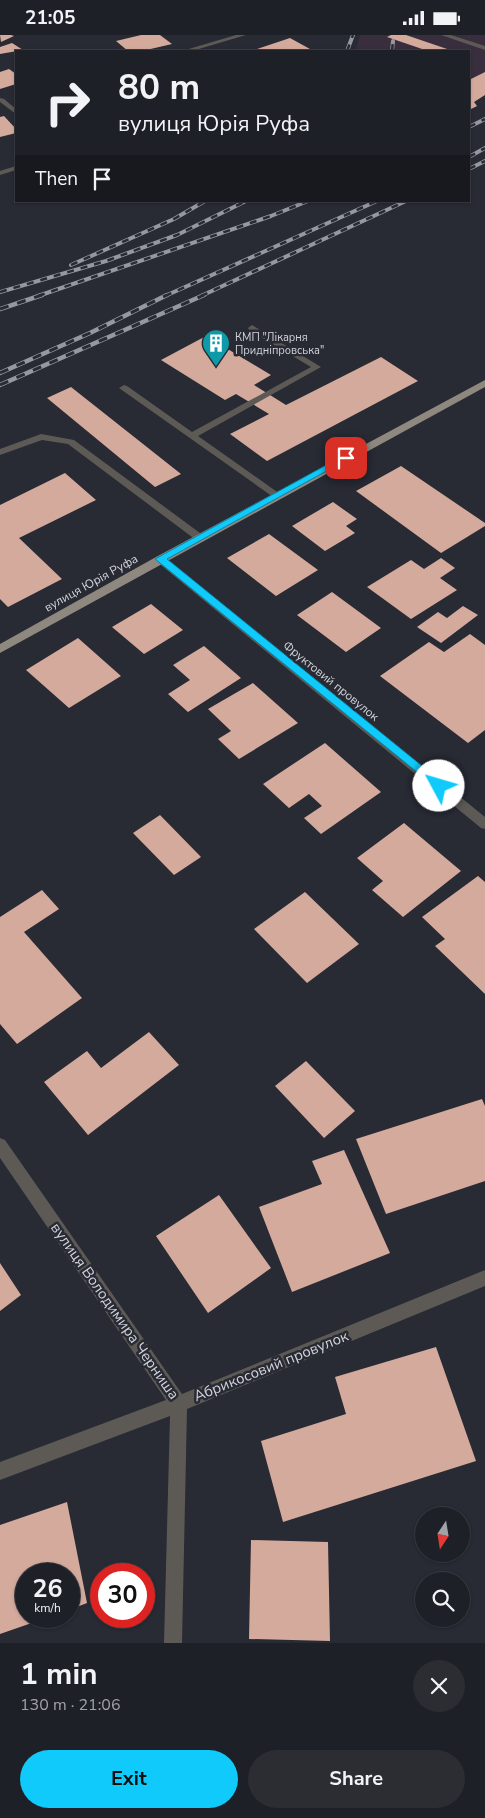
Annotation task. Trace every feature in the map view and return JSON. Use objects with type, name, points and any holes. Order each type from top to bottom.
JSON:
[{"type":"main road","name":"вулиця Юрія Руфа","points":[[0,649],[160,559],[485,383]]},
{"type":"street","points":[[189,50],[243,35]]},
{"type":"street","points":[[444,35],[485,48]]},
{"type":"street","points":[[4,100],[15,111]]},
{"type":"street","points":[[0,173],[15,168]]},
{"type":"street","points":[[192,437],[317,367],[252,328]]},
{"type":"street","points":[[124,388],[276,496]]},
{"type":"street","points":[[0,452],[41,437],[71,442],[200,538]]},
{"type":"street","name":"Фруктовий провулок","points":[[160,559],[485,823]]},
{"type":"street","name":"вулиця Володимира Черниша","points":[[0,1145],[179,1404],[173,1643]]},
{"type":"street","name":"Абрикосовий провулок","points":[[0,1471],[179,1404],[485,1278]]},
{"type":"shaded area","points":[[360,35],[485,35],[485,95],[474,101],[477,106],[470,110],[470,50],[355,50]]},
{"type":"building","points":[[0,35],[11,35],[14,36],[1,42]]},
{"type":"building","points":[[141,35],[160,35],[172,44],[146,50],[127,50],[116,41]]},
{"type":"building","points":[[391,35],[406,35],[450,50],[425,50],[387,37]]},
{"type":"building","points":[[290,38],[310,49],[306,50],[254,50]]},
{"type":"building","points":[[12,43],[23,50],[0,54],[0,47]]},
{"type":"building","points":[[9,69],[15,73],[15,84],[0,89],[0,72]]},
{"type":"building","points":[[485,72],[485,95],[474,102],[477,106],[470,110],[470,80]]},
{"type":"building","points":[[4,116],[15,128],[15,133],[0,137],[0,117]]},
{"type":"building","points":[[206,336],[271,375],[254,385],[286,405],[381,357],[418,381],[267,461],[230,434],[269,414],[236,394],[225,400],[161,360]]},
{"type":"building","points":[[71,387],[181,474],[155,487],[47,398]]},
{"type":"building","points":[[401,466],[485,523],[485,526],[441,553],[356,491]]},
{"type":"building","points":[[65,473],[96,500],[19,538],[62,579],[8,607],[0,599],[0,505]]},
{"type":"building","points":[[333,502],[357,519],[346,526],[355,533],[325,551],[292,526]]},
{"type":"building","points":[[269,534],[318,570],[276,596],[227,558]]},
{"type":"building","points":[[441,558],[455,568],[440,578],[457,590],[411,619],[367,587],[411,560],[424,569]]},
{"type":"building","points":[[332,592],[381,628],[346,652],[297,615]]},
{"type":"building","points":[[151,604],[183,630],[144,654],[112,627]]},
{"type":"building","points":[[463,606],[478,615],[441,643],[417,627],[438,612],[447,618]]},
{"type":"building","points":[[470,634],[485,645],[485,730],[468,743],[380,676],[429,642],[444,652]]},
{"type":"building","points":[[78,638],[121,676],[69,708],[26,670]]},
{"type":"building","points":[[204,646],[241,678],[188,712],[168,694],[190,680],[173,665]]},
{"type":"building","points":[[253,683],[298,723],[239,759],[218,739],[231,731],[208,709]]},
{"type":"building","points":[[325,743],[381,792],[321,834],[304,818],[322,806],[309,794],[289,808],[263,784]]},
{"type":"building","points":[[160,815],[201,857],[174,875],[133,833]]},
{"type":"building","points":[[404,823],[461,871],[403,917],[372,890],[383,881],[357,858]]},
{"type":"building","points":[[478,876],[485,882],[485,994],[435,946],[445,939],[422,917]]},
{"type":"building","points":[[42,890],[59,909],[24,932],[82,998],[17,1044],[0,1024],[0,917]]},
{"type":"building","points":[[305,892],[359,944],[307,983],[254,929]]},
{"type":"building","points":[[149,1032],[179,1065],[88,1135],[44,1082],[87,1051],[101,1068]]},
{"type":"building","points":[[306,1061],[355,1111],[324,1138],[275,1086]]},
{"type":"building","points":[[482,1099],[485,1106],[485,1181],[386,1214],[356,1139]]},
{"type":"building","points":[[344,1150],[390,1253],[292,1292],[259,1207],[322,1184],[312,1161]]},
{"type":"building","points":[[219,1195],[271,1268],[208,1313],[156,1236]]},
{"type":"building","points":[[0,1263],[21,1295],[0,1311]]},
{"type":"building","points":[[436,1347],[476,1461],[283,1522],[261,1441],[346,1414],[335,1377]]},
{"type":"building","points":[[67,1502],[79,1563],[15,1563],[15,1628],[17,1628],[0,1634],[0,1525]]},
{"type":"building","points":[[251,1540],[328,1542],[330,1641],[249,1639]]},
{"type":"building","points":[[80,1568],[87,1603],[80,1606]]},
{"type":"railway","points":[[347,50],[353,35]]},
{"type":"railway","points":[[392,50],[393,41]]},
{"type":"railway","points":[[470,126],[485,119]]},
{"type":"railway","points":[[470,156],[485,148]]},
{"type":"railway","points":[[470,168],[485,161]]},
{"type":"railway","points":[[71,265],[174,219],[203,202]]},
{"type":"railway","points":[[0,292],[106,261],[177,235],[244,202]]},
{"type":"railway","points":[[38,296],[271,216],[306,202]]},
{"type":"railway","points":[[165,296],[375,202]]},
{"type":"railway","points":[[201,296],[404,202]]},
{"type":"railway","points":[[0,309],[42,295]]},
{"type":"railway","points":[[0,373],[90,333],[167,295]]},
{"type":"railway","points":[[0,385],[204,295]]},
{"type":"place","name":"КМП \"Лікарня Придніпровська\"","points":[[216,367]]},
{"type":"route","points":[[346,458],[160,559],[439,786]]}]
